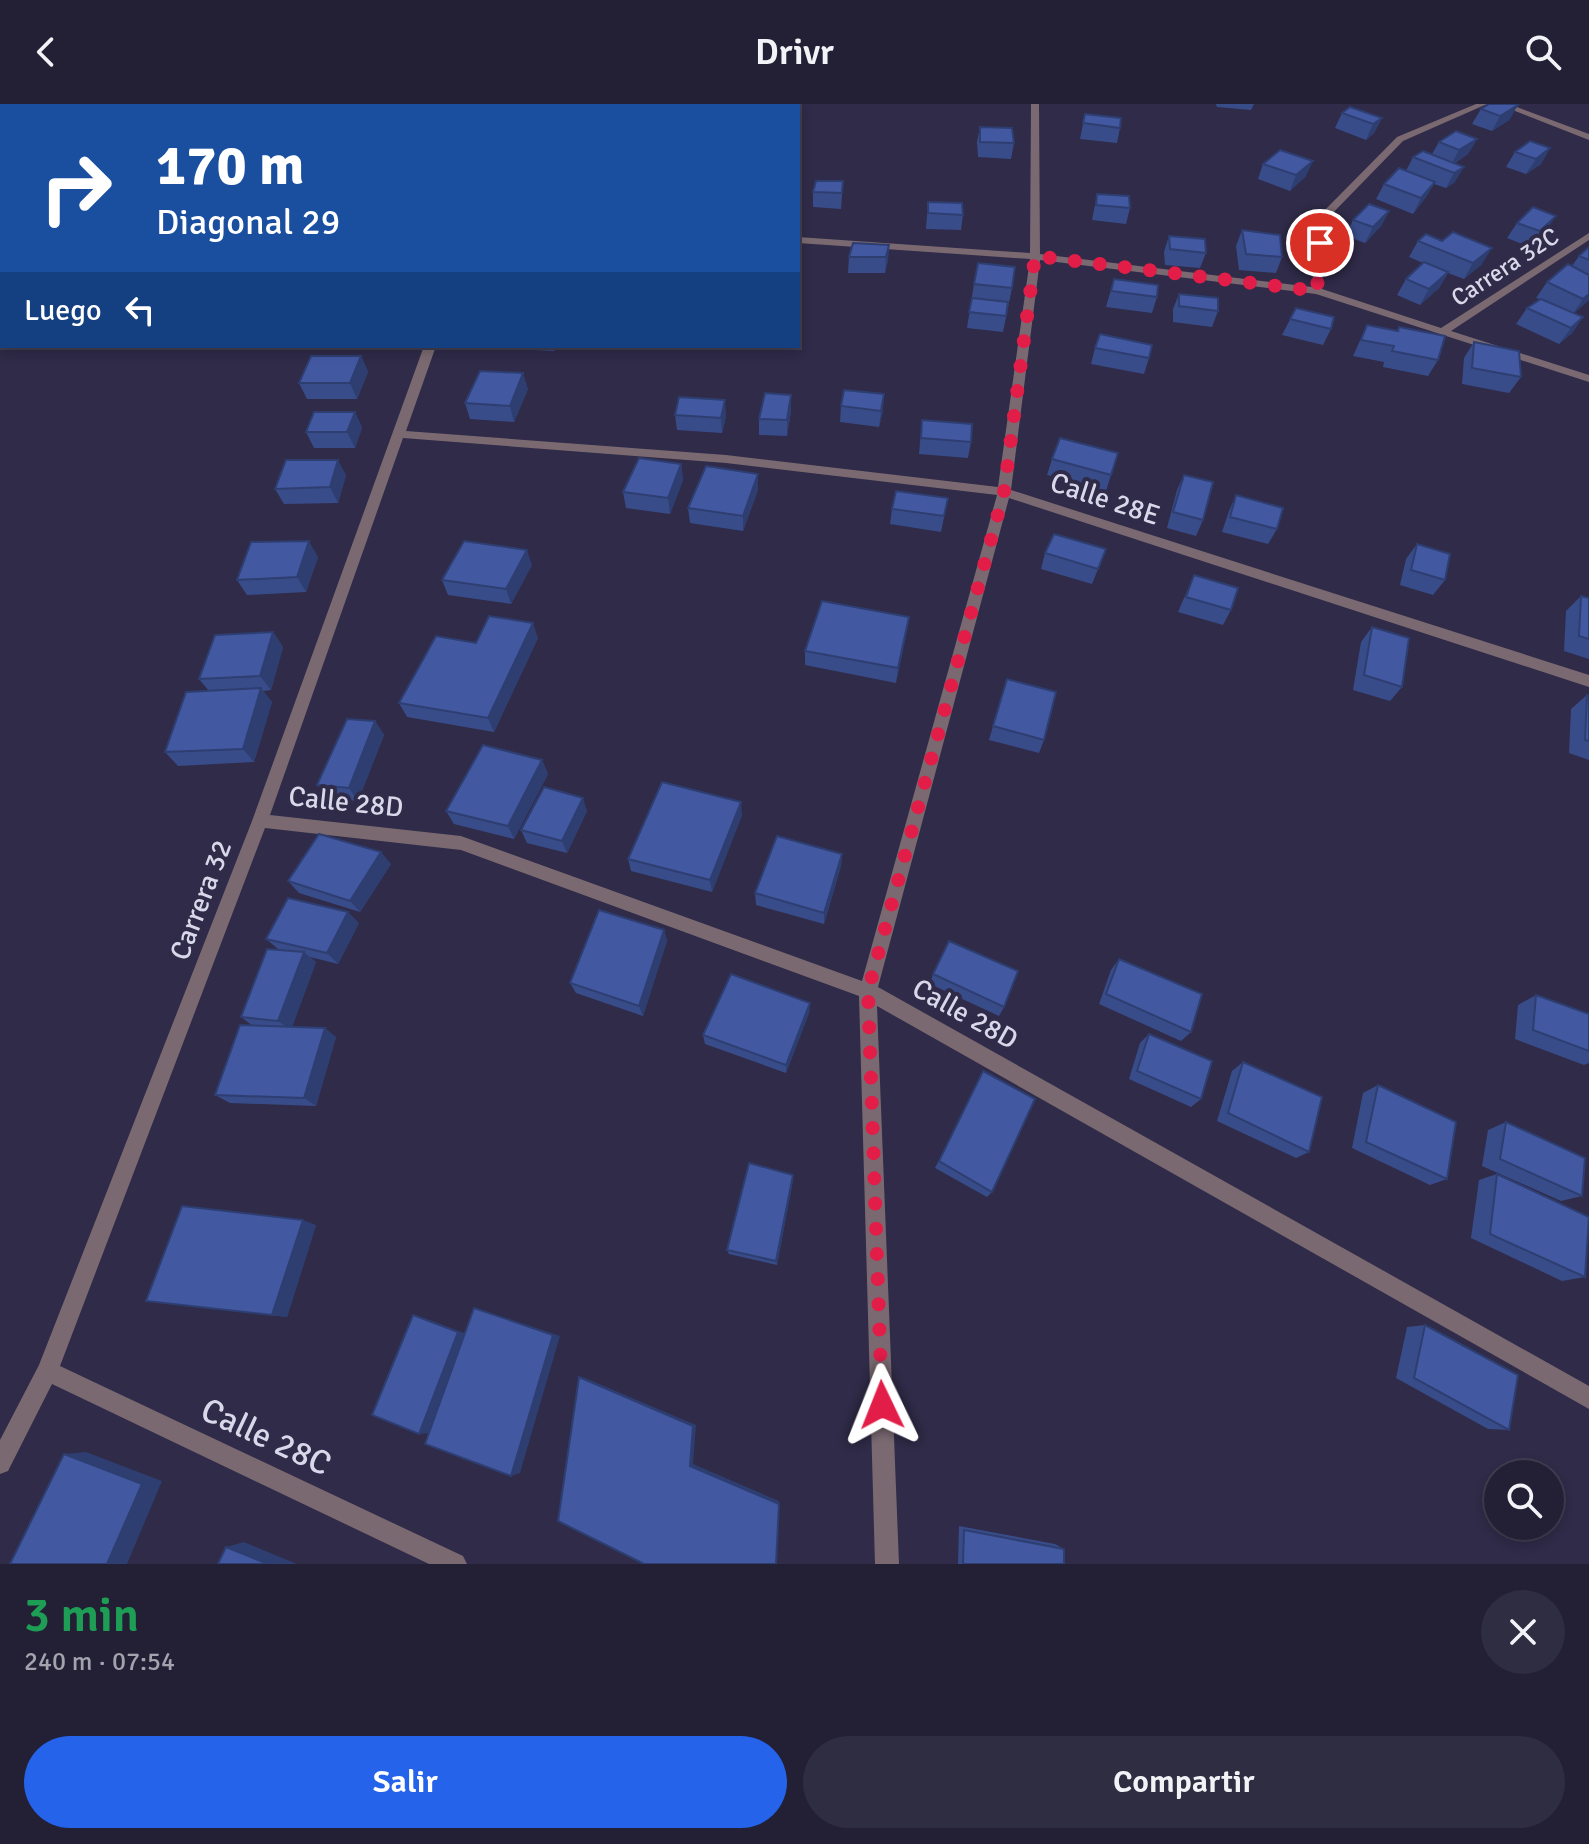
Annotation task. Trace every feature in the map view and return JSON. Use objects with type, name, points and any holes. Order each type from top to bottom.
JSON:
[{"type":"street","points":[[887,1564],[868,991],[1004,492],[1035,256],[1035,104]]},
{"type":"street","points":[[1317,291],[1321,219],[1400,139],[1483,104]]},
{"type":"street","points":[[1501,104],[1589,137]]},
{"type":"street","name":"Carrera 32C","points":[[1442,332],[1589,236]]},
{"type":"street","points":[[800,240],[1035,256],[1317,291],[1589,379]]},
{"type":"street","name":"Carrera 32","points":[[0,1463],[47,1371],[260,821],[429,348]]},
{"type":"street","name":"Calle 28E","points":[[398,434],[726,459],[1004,492],[1589,681]]},
{"type":"street","name":"Calle 28D","points":[[260,821],[461,843],[868,991],[1589,1398]]},
{"type":"street","name":"Calle 28C","points":[[47,1371],[455,1564]]},
{"type":"building","points":[[1489,104],[1518,105],[1500,116],[1481,109]]},
{"type":"building","points":[[1350,107],[1382,118],[1373,124],[1342,113]]},
{"type":"building","points":[[1085,114],[1121,118],[1120,128],[1083,123]]},
{"type":"building","points":[[980,127],[1012,128],[1014,143],[980,142]]},
{"type":"building","points":[[1456,131],[1477,139],[1459,150],[1439,142]]},
{"type":"building","points":[[1530,141],[1550,148],[1536,159],[1515,152]]},
{"type":"building","points":[[1280,150],[1313,161],[1296,175],[1263,164]]},
{"type":"building","points":[[1423,151],[1464,167],[1454,173],[1413,157]]},
{"type":"building","points":[[1399,168],[1435,182],[1421,198],[1384,184]]},
{"type":"building","points":[[816,181],[843,181],[842,193],[813,192]]},
{"type":"building","points":[[1097,194],[1129,196],[1130,208],[1096,205]]},
{"type":"building","points":[[928,202],[962,203],[963,215],[928,213]]},
{"type":"building","points":[[1369,204],[1389,211],[1373,227],[1353,220]]},
{"type":"building","points":[[1533,207],[1556,216],[1540,231],[1517,223]]},
{"type":"building","points":[[1242,230],[1280,235],[1282,257],[1246,254]]},
{"type":"building","points":[[1453,232],[1492,248],[1473,263],[1418,241],[1426,234],[1442,241]]},
{"type":"building","points":[[1169,236],[1205,239],[1206,253],[1170,249]]},
{"type":"building","points":[[853,243],[889,245],[886,257],[849,257]]},
{"type":"building","points":[[1589,247],[1589,260],[1579,256]]},
{"type":"building","points":[[1424,262],[1448,272],[1429,289],[1406,279]]},
{"type":"building","points":[[978,263],[1015,267],[1012,288],[974,284]]},
{"type":"building","points":[[1568,264],[1589,275],[1589,294],[1583,299],[1547,282]]},
{"type":"building","points":[[1114,279],[1158,285],[1157,297],[1111,291]]},
{"type":"building","points":[[1179,294],[1218,298],[1218,311],[1179,306]]},
{"type":"building","points":[[972,298],[1008,302],[1006,316],[969,312]]},
{"type":"building","points":[[1541,299],[1583,317],[1571,328],[1527,308]]},
{"type":"building","points":[[1296,308],[1334,317],[1331,329],[1290,319]]},
{"type":"building","points":[[1367,325],[1398,331],[1399,327],[1445,336],[1438,360],[1392,351],[1394,346],[1361,340]]},
{"type":"building","points":[[1100,334],[1152,345],[1149,358],[1095,348]]},
{"type":"building","points":[[1474,342],[1519,351],[1521,377],[1472,368]]},
{"type":"building","points":[[311,356],[361,356],[350,383],[299,383]]},
{"type":"building","points":[[480,371],[523,373],[510,406],[465,403]]},
{"type":"building","points":[[844,390],[884,394],[881,411],[841,406]]},
{"type":"building","points":[[765,393],[791,395],[787,420],[759,419]]},
{"type":"building","points":[[679,397],[725,400],[721,418],[675,415]]},
{"type":"building","points":[[314,412],[355,412],[347,432],[306,432]]},
{"type":"building","points":[[922,420],[972,424],[971,442],[921,438]]},
{"type":"building","points":[[1060,438],[1118,453],[1111,475],[1052,459]]},
{"type":"building","points":[[639,458],[681,464],[668,498],[623,492]]},
{"type":"building","points":[[286,460],[338,460],[330,487],[275,489]]},
{"type":"building","points":[[706,466],[758,474],[743,516],[688,508]]},
{"type":"building","points":[[1184,475],[1213,482],[1203,520],[1173,512]]},
{"type":"building","points":[[896,491],[948,498],[944,516],[892,509]]},
{"type":"building","points":[[1236,495],[1283,508],[1277,529],[1230,517]]},
{"type":"building","points":[[1054,534],[1106,549],[1098,569],[1045,553]]},
{"type":"building","points":[[309,541],[297,577],[237,580],[251,542]]},
{"type":"building","points":[[464,541],[527,550],[506,589],[442,580]]},
{"type":"building","points":[[1417,544],[1450,554],[1445,580],[1411,570]]},
{"type":"building","points":[[1194,575],[1238,588],[1231,610],[1186,597]]},
{"type":"building","points":[[1581,596],[1589,598],[1589,639],[1579,636]]},
{"type":"building","points":[[822,601],[909,617],[898,668],[805,651]]},
{"type":"building","points":[[489,616],[533,623],[488,718],[399,703],[436,636],[476,643]]},
{"type":"building","points":[[1372,627],[1409,638],[1402,687],[1364,675]]},
{"type":"building","points":[[273,632],[260,676],[199,679],[215,635]]},
{"type":"building","points":[[1007,679],[1056,692],[1044,740],[993,726]]},
{"type":"building","points":[[261,688],[243,749],[165,752],[186,692]]},
{"type":"building","points":[[1589,696],[1589,741],[1585,740]]},
{"type":"building","points":[[347,719],[375,721],[349,788],[317,785]]},
{"type":"building","points":[[483,745],[542,760],[508,826],[446,811]]},
{"type":"building","points":[[662,782],[741,802],[710,880],[628,859]]},
{"type":"building","points":[[544,787],[583,798],[562,841],[521,830]]},
{"type":"building","points":[[319,834],[381,852],[350,901],[288,881]]},
{"type":"building","points":[[777,836],[842,854],[824,913],[755,893]]},
{"type":"building","points":[[288,898],[348,912],[327,953],[266,939]]},
{"type":"building","points":[[599,910],[664,930],[639,1006],[570,983]]},
{"type":"building","points":[[949,941],[1018,971],[1004,1007],[933,974]]},
{"type":"building","points":[[267,949],[304,952],[278,1021],[241,1017]]},
{"type":"building","points":[[1119,959],[1202,994],[1191,1032],[1106,994]]},
{"type":"building","points":[[731,974],[810,1003],[786,1065],[703,1035]]},
{"type":"building","points":[[1536,995],[1589,1014],[1589,1051],[1533,1030]]},
{"type":"building","points":[[240,1025],[325,1028],[304,1098],[215,1095]]},
{"type":"building","points":[[1149,1034],[1212,1061],[1201,1099],[1137,1071]]},
{"type":"building","points":[[1243,1062],[1322,1097],[1309,1152],[1228,1113]]},
{"type":"building","points":[[983,1071],[1035,1099],[992,1192],[939,1161]]},
{"type":"building","points":[[1378,1085],[1456,1122],[1447,1179],[1366,1142]]},
{"type":"building","points":[[1506,1122],[1585,1158],[1582,1196],[1500,1159]]},
{"type":"building","points":[[749,1163],[793,1175],[776,1261],[727,1250]]},
{"type":"building","points":[[1497,1174],[1589,1217],[1585,1277],[1490,1234]]},
{"type":"building","points":[[182,1206],[303,1220],[272,1315],[146,1301]]},
{"type":"building","points":[[474,1308],[553,1335],[511,1476],[425,1444]]},
{"type":"building","points":[[413,1315],[458,1332],[419,1434],[372,1415]]},
{"type":"building","points":[[1425,1325],[1518,1375],[1509,1430],[1414,1378]]},
{"type":"building","points":[[579,1377],[693,1426],[690,1466],[779,1504],[776,1564],[644,1564],[558,1521]]},
{"type":"building","points":[[64,1454],[142,1484],[107,1564],[10,1564]]},
{"type":"building","points":[[964,1530],[1064,1549],[1064,1564],[963,1564]]},
{"type":"building","points":[[226,1547],[268,1564],[218,1564]]},
{"type":"route","points":[[882,1405],[868,991],[1004,492],[1035,256],[1317,291],[1320,243]]}]
